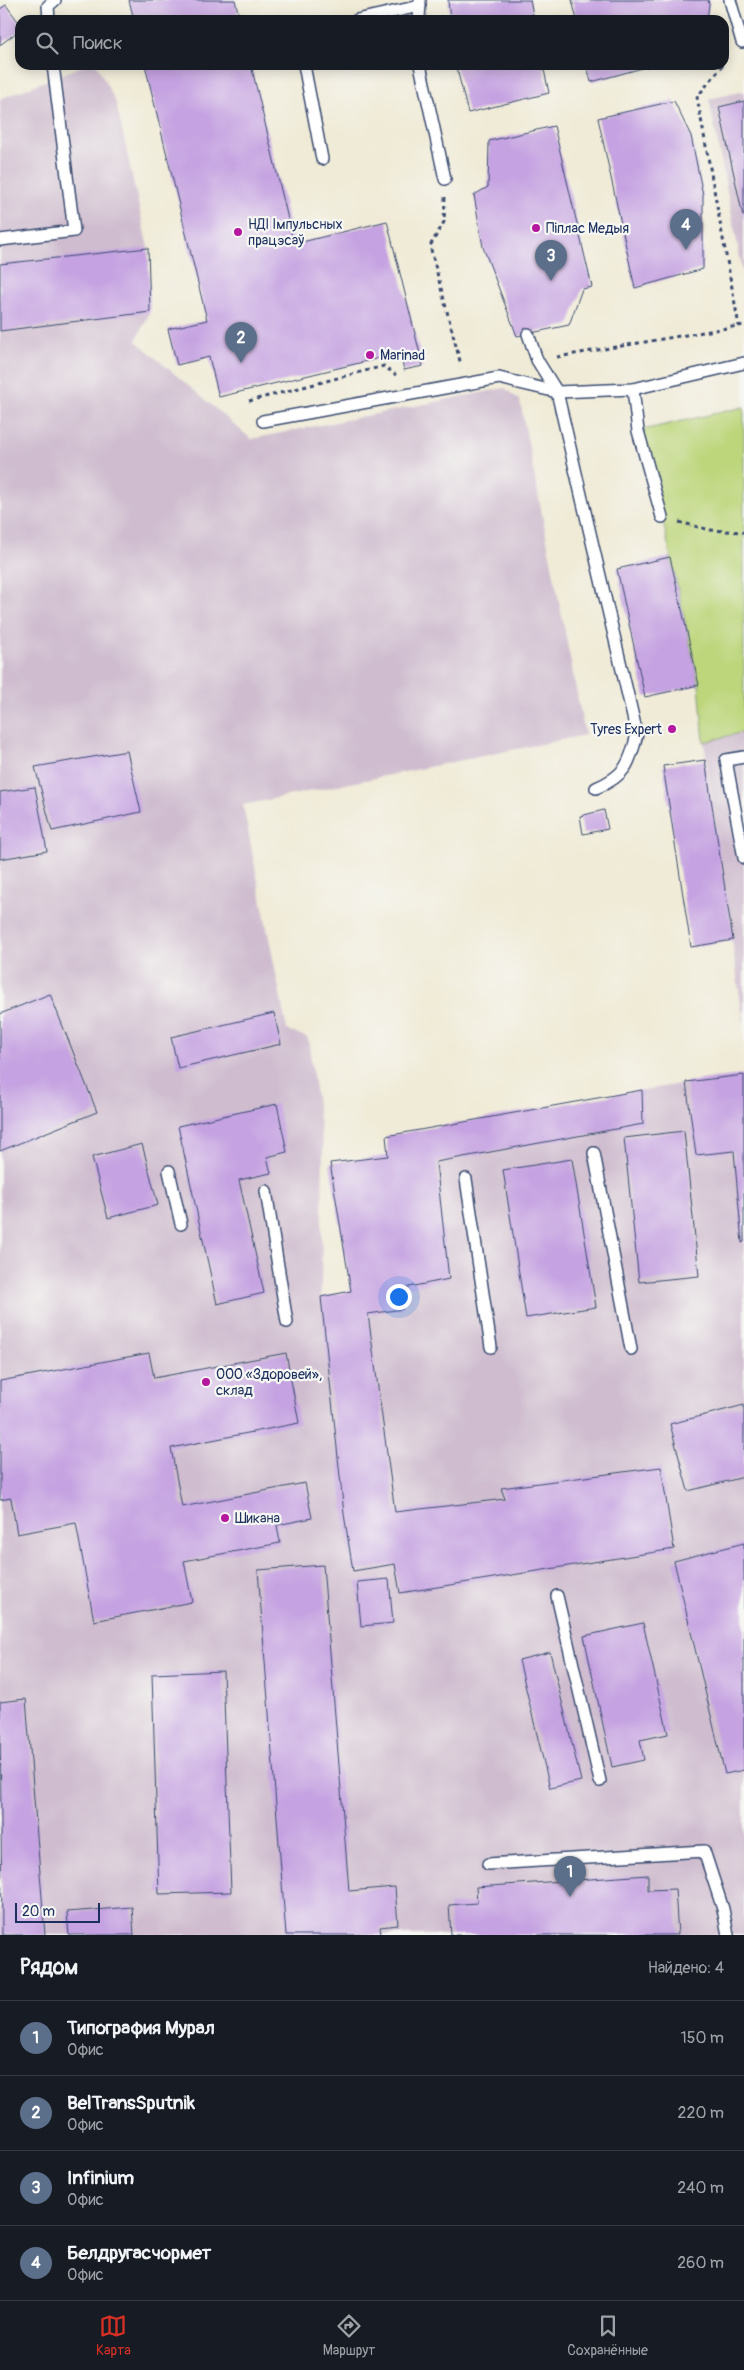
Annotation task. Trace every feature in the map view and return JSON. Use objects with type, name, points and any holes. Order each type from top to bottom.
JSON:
[{"type":"lane","points":[[49,15],[48,6],[55,0]]},
{"type":"lane","points":[[730,0],[742,42]]},
{"type":"lane","points":[[376,15],[420,3]]},
{"type":"lane","points":[[0,240],[74,231],[54,70]]},
{"type":"lane","points":[[305,70],[322,159]]},
{"type":"lane","points":[[421,70],[445,179]]},
{"type":"lane","points":[[528,334],[537,360],[558,392],[636,734],[631,760],[612,781],[596,788]]},
{"type":"lane","points":[[263,421],[499,378],[558,392],[633,389],[744,363]]},
{"type":"lane","points":[[633,389],[638,431],[662,517]]},
{"type":"lane","points":[[744,757],[726,760],[744,858]]},
{"type":"lane","points":[[594,1153],[631,1350]]},
{"type":"lane","points":[[169,1171],[181,1224]]},
{"type":"lane","points":[[466,1179],[491,1347]]},
{"type":"lane","points":[[266,1191],[287,1322]]},
{"type":"lane","points":[[557,1596],[600,1781]]},
{"type":"lane","points":[[488,1864],[704,1851],[723,1909],[728,1935]]},
{"type":"path","points":[[719,70],[697,97],[739,326]]},
{"type":"path","points":[[445,179],[444,222],[430,246],[461,366]]},
{"type":"path","points":[[662,517],[710,530],[744,532]]},
{"type":"shaded area","points":[[72,70],[100,70],[116,103],[148,248],[150,312],[136,341],[251,439],[505,388],[520,401],[585,735],[243,805],[287,1030],[308,1038],[323,1148],[321,1297],[351,1291],[330,1163],[388,1156],[386,1136],[713,1078],[744,1075],[744,1935],[0,1935],[0,99]]},
{"type":"shaded area","points":[[744,91],[744,278],[709,99]]},
{"type":"shaded area","points":[[744,732],[744,1026],[704,742]]},
{"type":"green space","points":[[744,407],[744,732],[704,742],[699,685],[662,517],[638,431]]},
{"type":"building","points":[[129,0],[235,0],[239,15],[133,15]]},
{"type":"building","points":[[448,0],[530,0],[533,15],[450,15]]},
{"type":"building","points":[[572,0],[708,0],[709,4],[708,15],[576,15]]},
{"type":"building","points":[[6,5],[15,17],[15,34],[0,45],[0,9]]},
{"type":"building","name":"НДІ Імпульсных працэсаў","points":[[146,70],[252,70],[294,244],[387,221],[423,366],[404,370],[400,353],[219,397],[209,357],[177,365],[168,329],[207,320]]},
{"type":"building","points":[[457,70],[544,70],[549,93],[468,113]]},
{"type":"building","points":[[588,70],[635,70],[591,82]]},
{"type":"building","points":[[674,101],[691,136],[703,195],[703,269],[635,288],[598,118]]},
{"type":"building","points":[[744,101],[744,216],[743,216],[719,107]]},
{"type":"building","points":[[554,126],[592,287],[582,289],[569,325],[517,336],[483,247],[474,195],[488,187],[489,141]]},
{"type":"building","points":[[148,248],[150,312],[0,331],[0,264]]},
{"type":"building","points":[[670,557],[699,685],[645,697],[617,569]]},
{"type":"building","points":[[127,751],[141,812],[52,831],[35,767]]},
{"type":"building","points":[[705,760],[733,940],[691,947],[663,766]]},
{"type":"building","points":[[35,787],[47,851],[0,859],[0,792]]},
{"type":"building","points":[[604,810],[608,829],[583,834],[580,816]]},
{"type":"building","points":[[50,994],[97,1112],[0,1151],[0,1014]]},
{"type":"building","points":[[274,1013],[281,1044],[178,1068],[171,1037]]},
{"type":"building","points":[[744,1075],[744,1242],[742,1243],[734,1151],[696,1155],[686,1082]]},
{"type":"building","points":[[642,1090],[643,1124],[436,1162],[449,1279],[399,1289],[403,1309],[368,1314],[395,1512],[505,1499],[501,1488],[661,1467],[674,1549],[400,1593],[395,1564],[353,1571],[344,1514],[321,1297],[351,1291],[330,1163],[388,1156],[386,1136]]},
{"type":"building","points":[[277,1104],[287,1152],[267,1157],[271,1173],[239,1180],[264,1293],[217,1304],[178,1126]]},
{"type":"building","points":[[684,1131],[699,1276],[639,1282],[624,1138]]},
{"type":"building","points":[[142,1144],[158,1205],[108,1218],[92,1157]]},
{"type":"building","points":[[572,1159],[596,1307],[526,1318],[503,1170]]},
{"type":"building","points":[[149,1353],[154,1378],[286,1353],[299,1423],[171,1448],[182,1507],[305,1483],[312,1518],[277,1525],[280,1543],[184,1561],[192,1602],[94,1621],[76,1523],[17,1534],[11,1498],[0,1500],[0,1381]]},
{"type":"building","points":[[744,1405],[744,1477],[688,1491],[670,1424]]},
{"type":"building","points":[[744,1543],[744,1770],[725,1774],[674,1561]]},
{"type":"building","points":[[323,1565],[349,1891],[395,1887],[398,1925],[380,1927],[381,1935],[286,1935],[258,1570]]},
{"type":"building","points":[[389,1579],[393,1623],[361,1626],[357,1582]]},
{"type":"building","points":[[643,1623],[668,1734],[640,1740],[644,1760],[612,1767],[584,1636]]},
{"type":"building","points":[[550,1652],[581,1781],[550,1788],[519,1660]]},
{"type":"building","points":[[223,1671],[231,1892],[159,1894],[152,1674]]},
{"type":"building","points":[[26,1699],[45,1935],[2,1935],[0,1702]]},
{"type":"building","points":[[648,1875],[648,1890],[675,1889],[678,1935],[451,1935],[449,1905],[477,1903],[476,1887]]},
{"type":"building","points":[[132,1907],[134,1935],[69,1935],[67,1912]]},
{"type":"place","name":"Піплас Медыя","points":[[536,228]]},
{"type":"place","name":"НДІ Імпульсных працэсаў","points":[[238,232]]},
{"type":"place","name":"Белдругасчормет","points":[[686,250]]},
{"type":"place","name":"Infinium","points":[[551,281]]},
{"type":"place","name":"Marinad","points":[[370,355]]},
{"type":"place","name":"BelTransSputnik","points":[[241,363]]},
{"type":"place","name":"Tyres Expert","points":[[672,729]]},
{"type":"place","name":"ООО «Здоровей», склад","points":[[206,1382]]},
{"type":"place","name":"Шикана","points":[[225,1518]]},
{"type":"place","name":"Типография Мурал","points":[[570,1897]]}]
